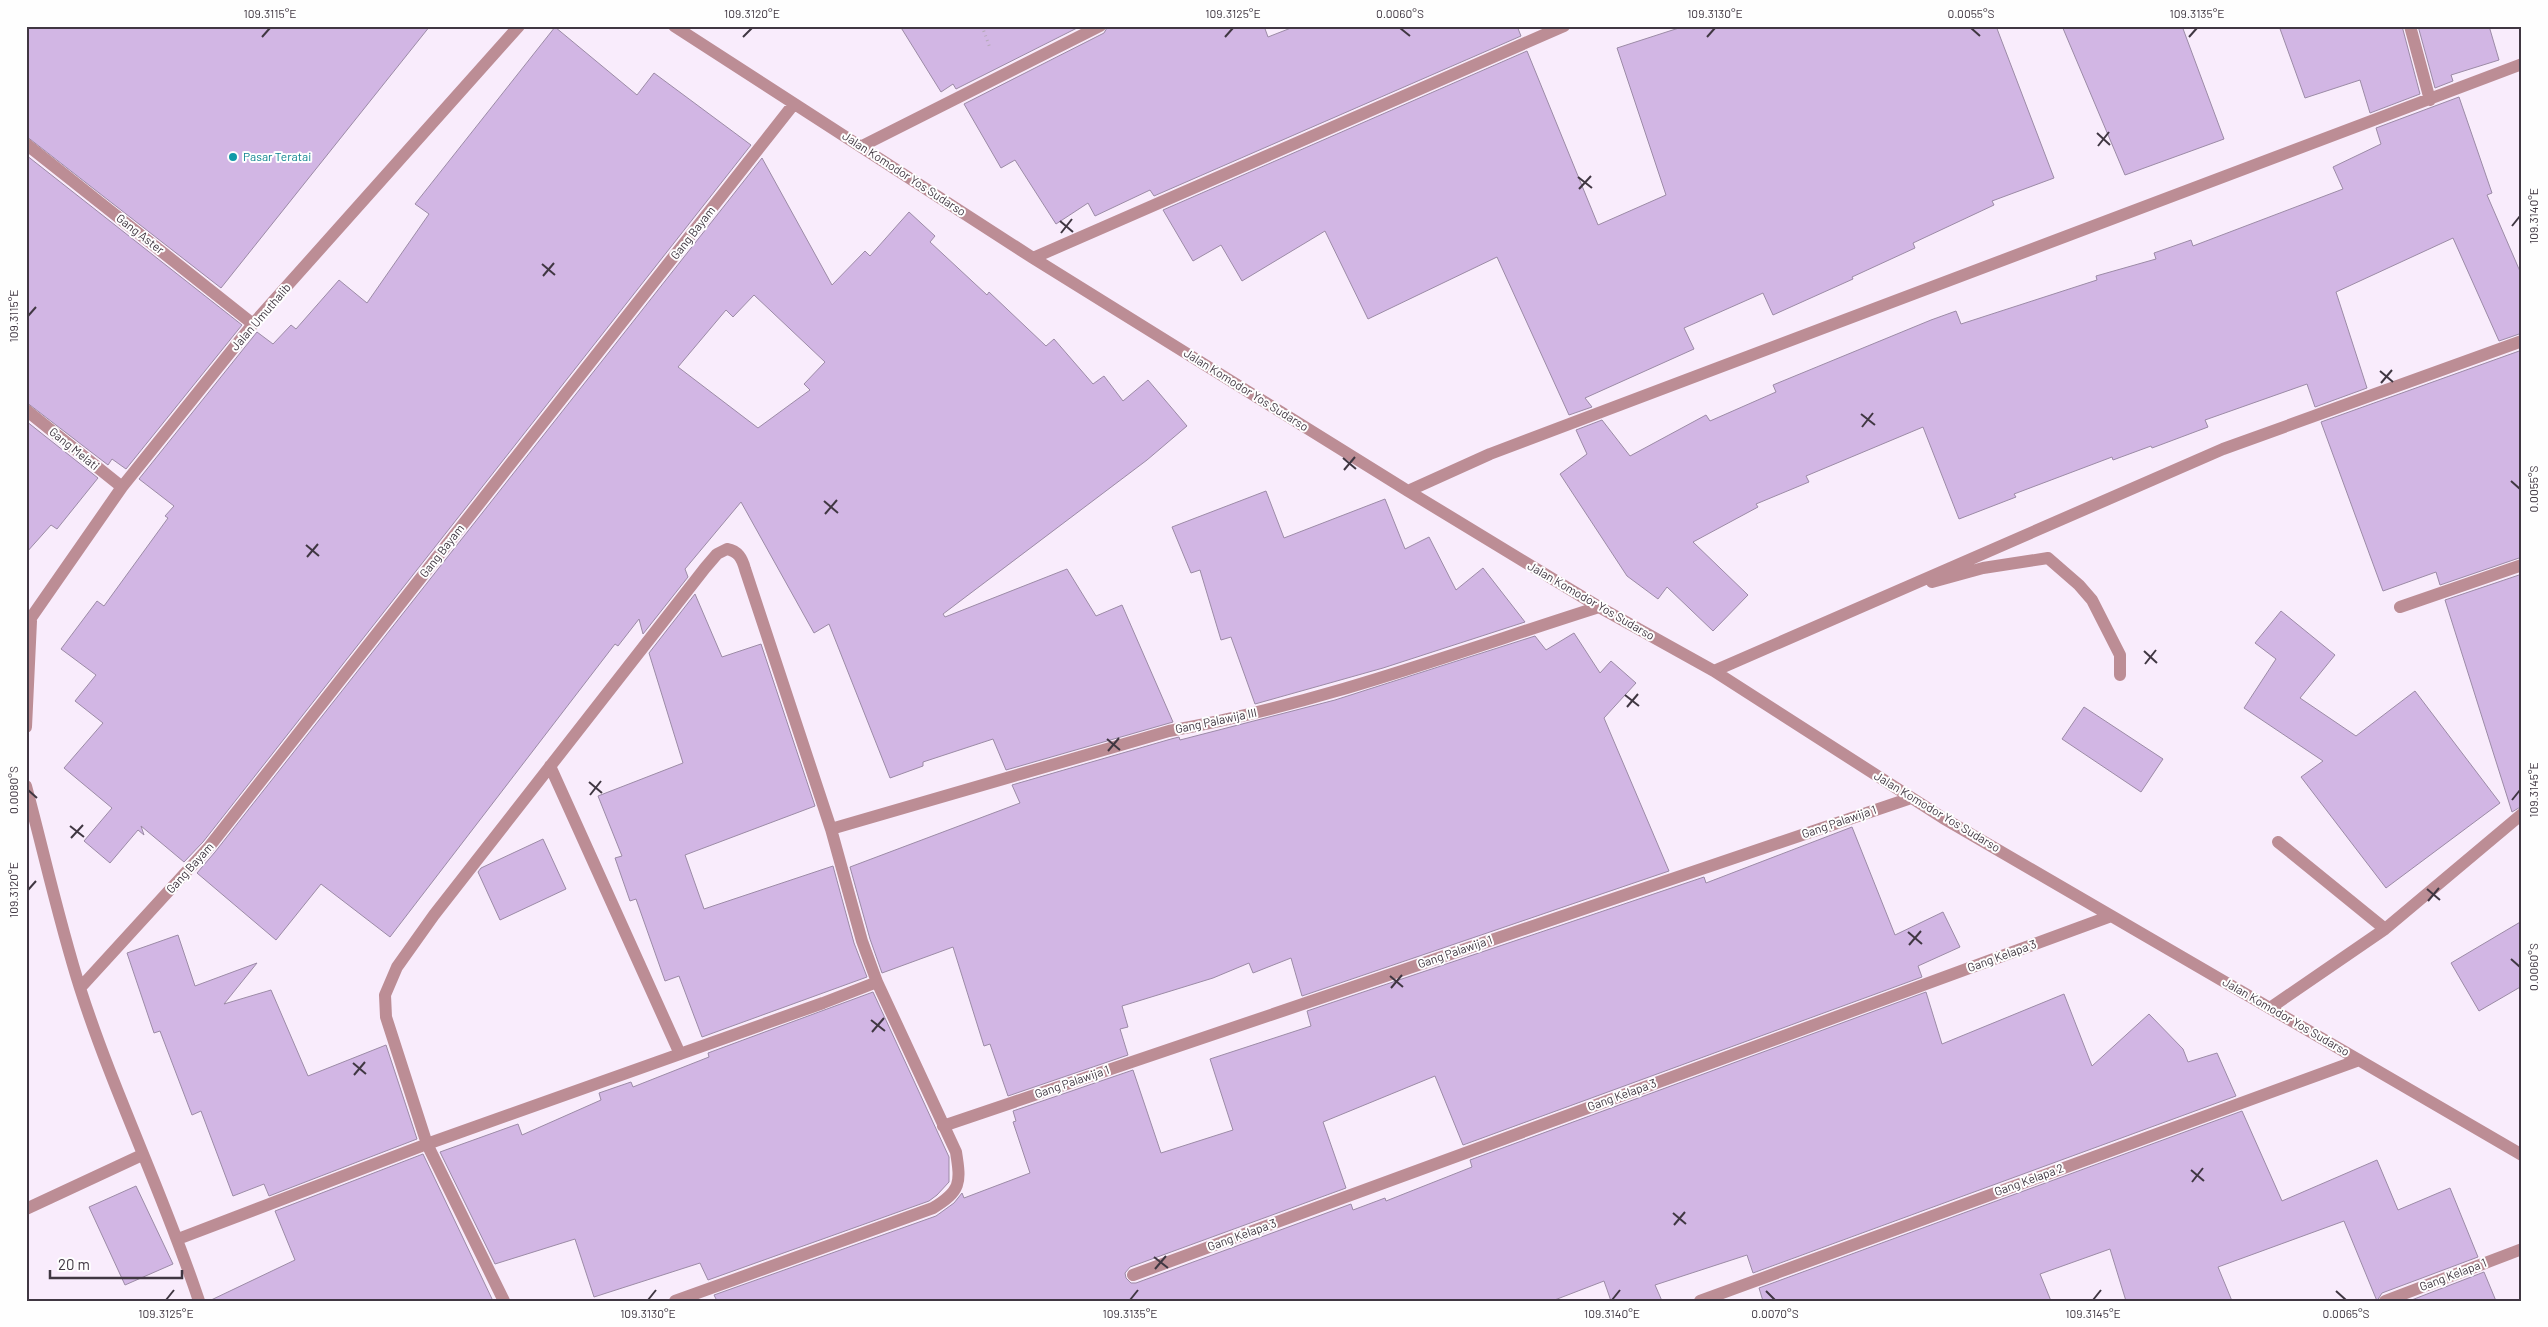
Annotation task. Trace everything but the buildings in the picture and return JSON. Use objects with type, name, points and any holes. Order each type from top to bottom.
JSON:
[{"type":"street","name":"Jalan Umuthalib","points":[[29,623],[122,487],[253,324],[519,26]]},
{"type":"street","name":"Jalan Komodor Yos Sudarso","points":[[674,26],[793,105],[862,146],[1034,258],[1408,491],[1599,607],[1714,671],[1911,798],[2522,1155]]},
{"type":"street","points":[[862,146],[1100,26]]},
{"type":"street","points":[[1034,258],[1564,26]]},
{"type":"street","points":[[2410,26],[2430,100]]},
{"type":"street","points":[[1408,491],[1490,454],[2522,64]]},
{"type":"street","name":"Gang Bayam","points":[[80,988],[209,847],[793,105]]},
{"type":"street","name":"Gang Aster","points":[[26,144],[253,324]]},
{"type":"street","points":[[1714,671],[2223,450],[2522,341]]},
{"type":"street","name":"Gang Melati","points":[[26,410],[122,487]]},
{"type":"street","points":[[504,1301],[426,1144],[386,1017],[385,994],[398,967],[434,915],[705,568],[717,554],[727,549],[734,550],[742,558],[831,829],[862,941],[877,982],[956,1152],[960,1175],[957,1187],[951,1197],[933,1208],[675,1301]]},
{"type":"street","points":[[1884,596],[1983,568],[2048,558],[2079,585],[2092,600],[2120,655],[2120,675]]},
{"type":"street","points":[[2400,607],[2522,564]]},
{"type":"street","name":"Gang Palawija III","points":[[831,829],[1170,731],[1215,723],[1315,697],[1599,607]]},
{"type":"street","points":[[26,727],[29,623]]},
{"type":"street","points":[[550,766],[680,1054]]},
{"type":"street","points":[[26,786],[80,988],[142,1155],[178,1239],[198,1301]]},
{"type":"street","name":"Gang Palawija 1","points":[[943,1126],[1911,798]]},
{"type":"street","points":[[2270,1008],[2385,929],[2522,814]]},
{"type":"street","points":[[2278,842],[2385,929]]},
{"type":"street","name":"Gang Kelapa 3","points":[[1133,1275],[2111,916]]},
{"type":"street","points":[[178,1239],[426,1144],[877,982]]},
{"type":"street","name":"Gang Kelapa 2","points":[[1700,1301],[2359,1060]]},
{"type":"street","points":[[26,1209],[142,1155]]},
{"type":"street","name":"Gang Kelapa 1","points":[[2385,1301],[2522,1249]]},
{"type":"place","name":"Pasar Teratai","points":[[233,157]]}]
